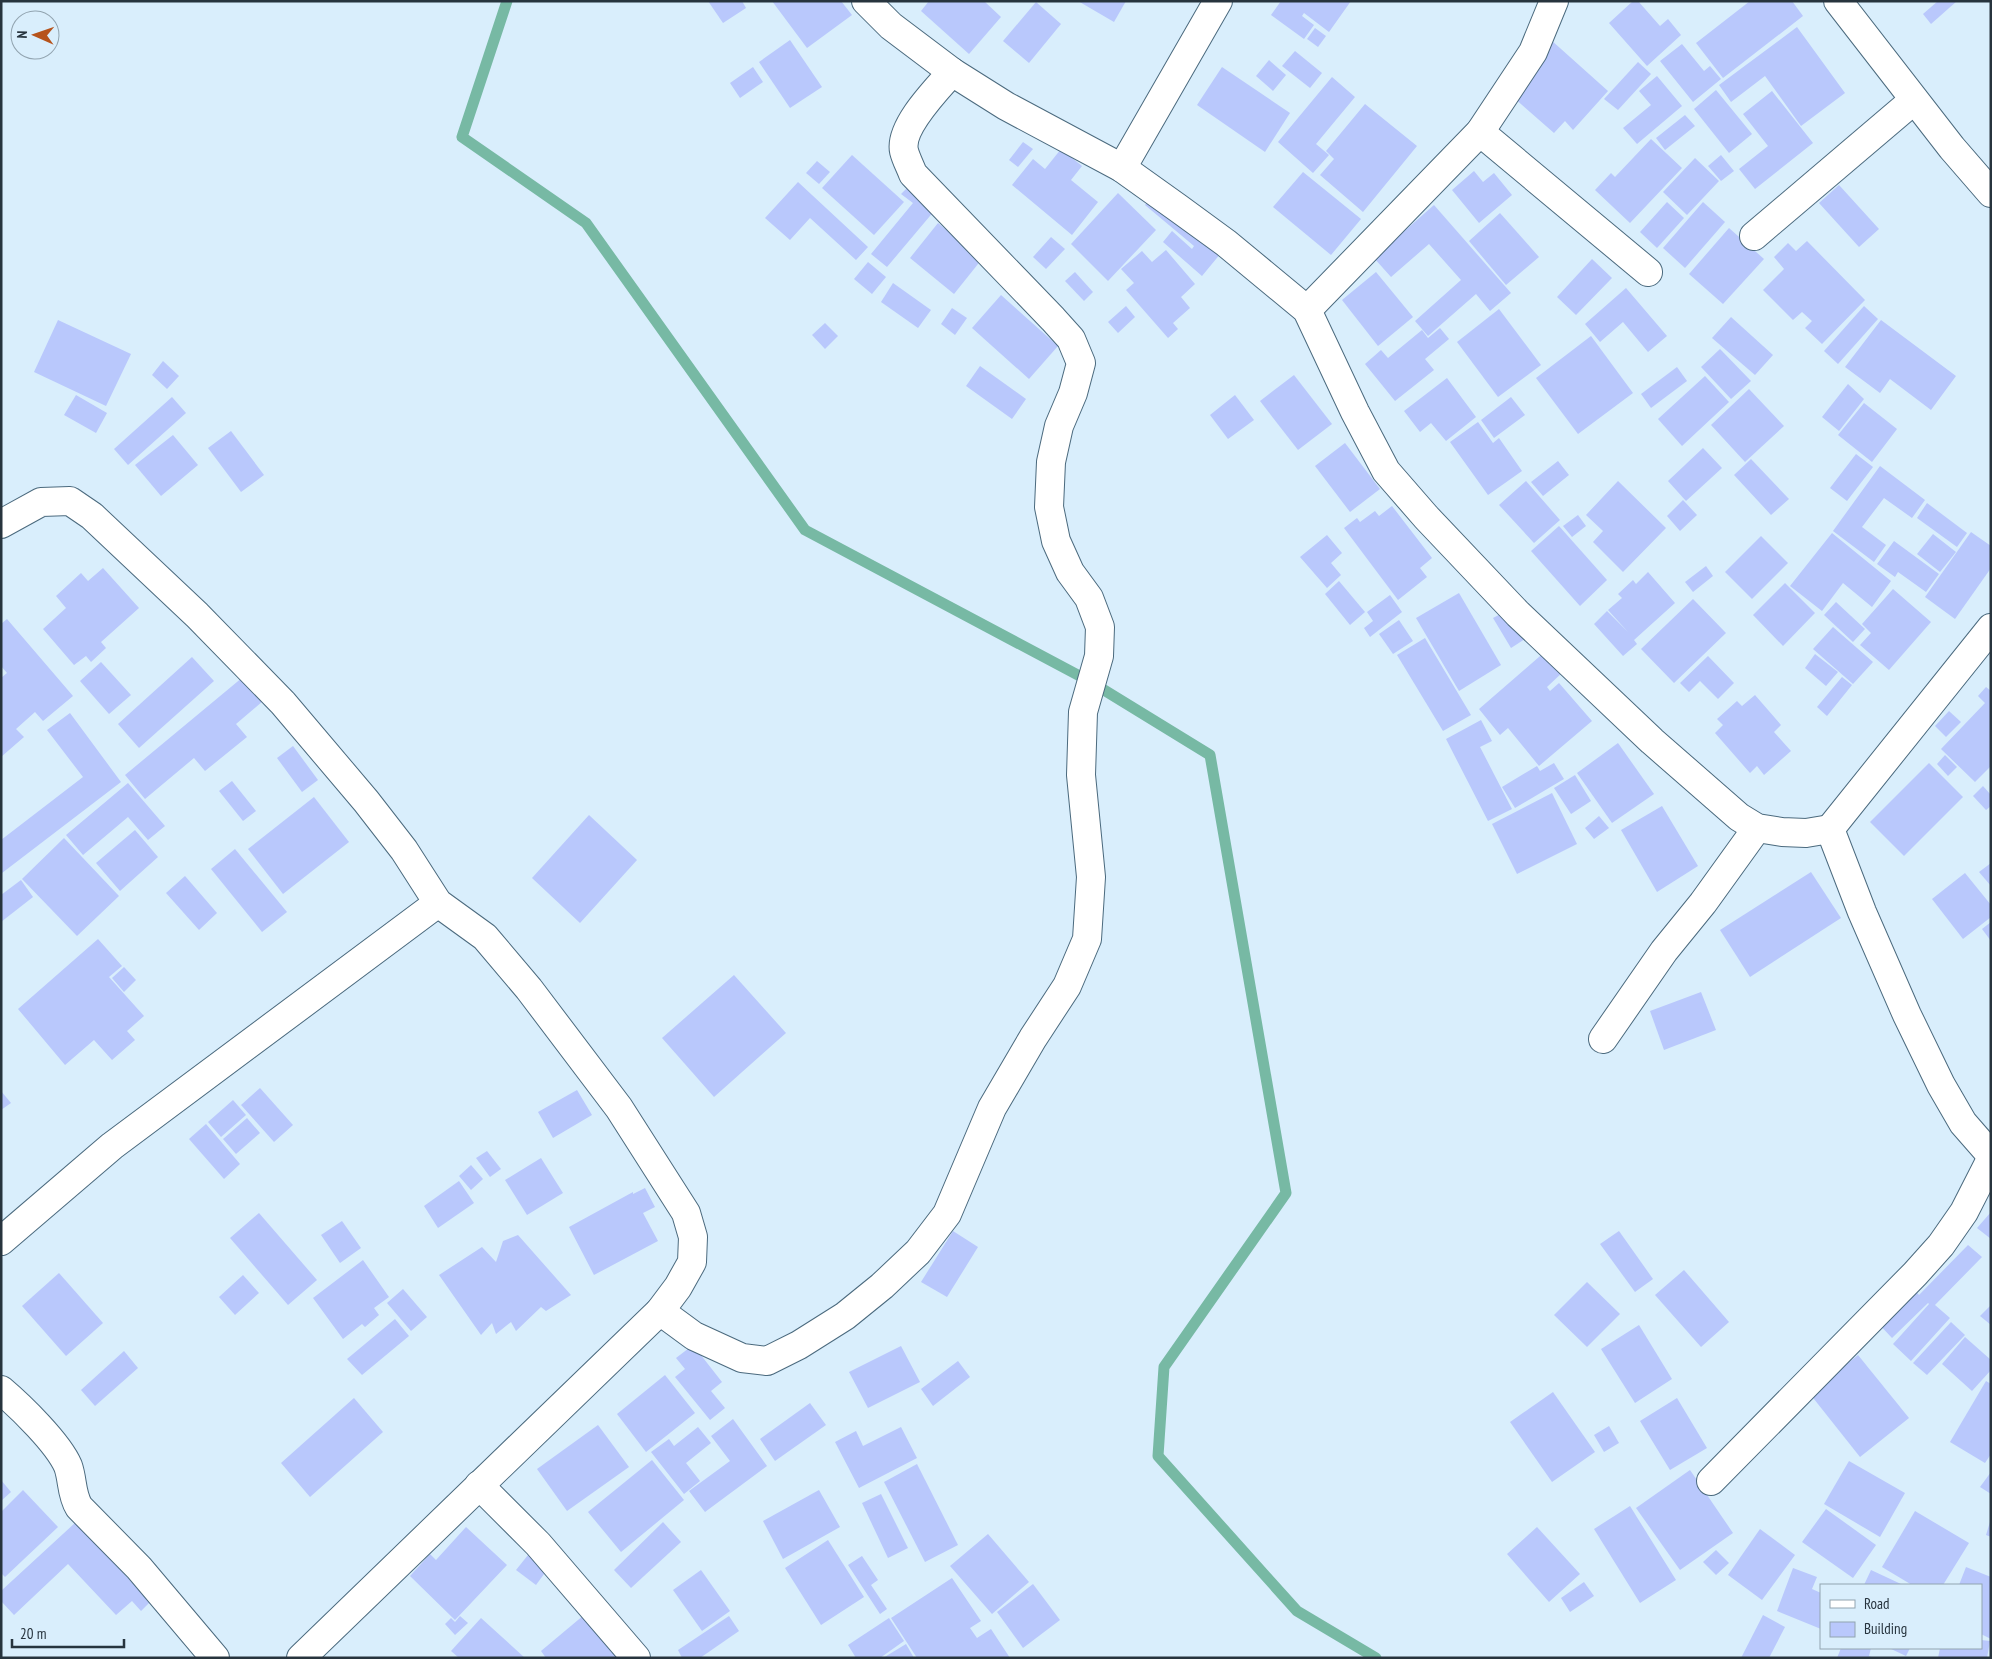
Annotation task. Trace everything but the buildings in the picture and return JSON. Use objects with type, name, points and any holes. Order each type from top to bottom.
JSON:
[{"type":"street","points":[[866,1],[891,26],[952,72],[1006,106],[1122,168],[1226,243],[1307,310],[1355,412],[1386,471],[1426,517],[1518,614],[1602,695],[1738,817],[1758,828],[1806,833],[1830,829],[1991,628]]},
{"type":"street","points":[[1122,168],[1218,1]]},
{"type":"street","points":[[1307,310],[1480,132],[1533,52],[1554,1]]},
{"type":"street","points":[[1838,1],[1914,100],[1991,193]]},
{"type":"street","points":[[660,1311],[702,1339],[742,1358],[767,1361],[799,1345],[845,1316],[882,1286],[918,1252],[946,1214],[992,1108],[1033,1038],[1067,986],[1087,939],[1091,878],[1081,775],[1083,712],[1099,656],[1100,627],[1089,598],[1070,572],[1056,541],[1049,507],[1050,462],[1059,426],[1074,392],[1081,363],[1071,339],[913,174],[904,150],[909,124],[952,72]]},
{"type":"street","points":[[1754,236],[1914,100]]},
{"type":"street","points":[[1480,132],[1648,272]]},
{"type":"street","points":[[1,524],[42,502],[70,501],[92,516],[197,615],[283,703],[399,843],[438,903],[485,937],[529,989],[619,1108],[686,1213],[693,1237],[692,1262],[678,1287],[660,1311],[301,1658]]},
{"type":"street","points":[[1603,1039],[1664,951],[1758,828]]},
{"type":"street","points":[[1830,829],[1862,912],[1907,1015],[1941,1085],[1963,1122],[1991,1154]]},
{"type":"street","points":[[1,1241],[112,1146],[438,903]]},
{"type":"street","points":[[1711,1480],[1941,1246],[1964,1212],[1991,1159]]},
{"type":"street","points":[[1,1390],[37,1425],[68,1465],[74,1498],[79,1507],[139,1568],[215,1658]]},
{"type":"street","points":[[479,1484],[538,1544],[636,1658]]},
{"type":"waterway","points":[[507,1],[462,137],[586,223],[805,530],[1091,682],[1210,755],[1286,1193],[1164,1367],[1158,1456],[1297,1611],[1376,1658]]}]
